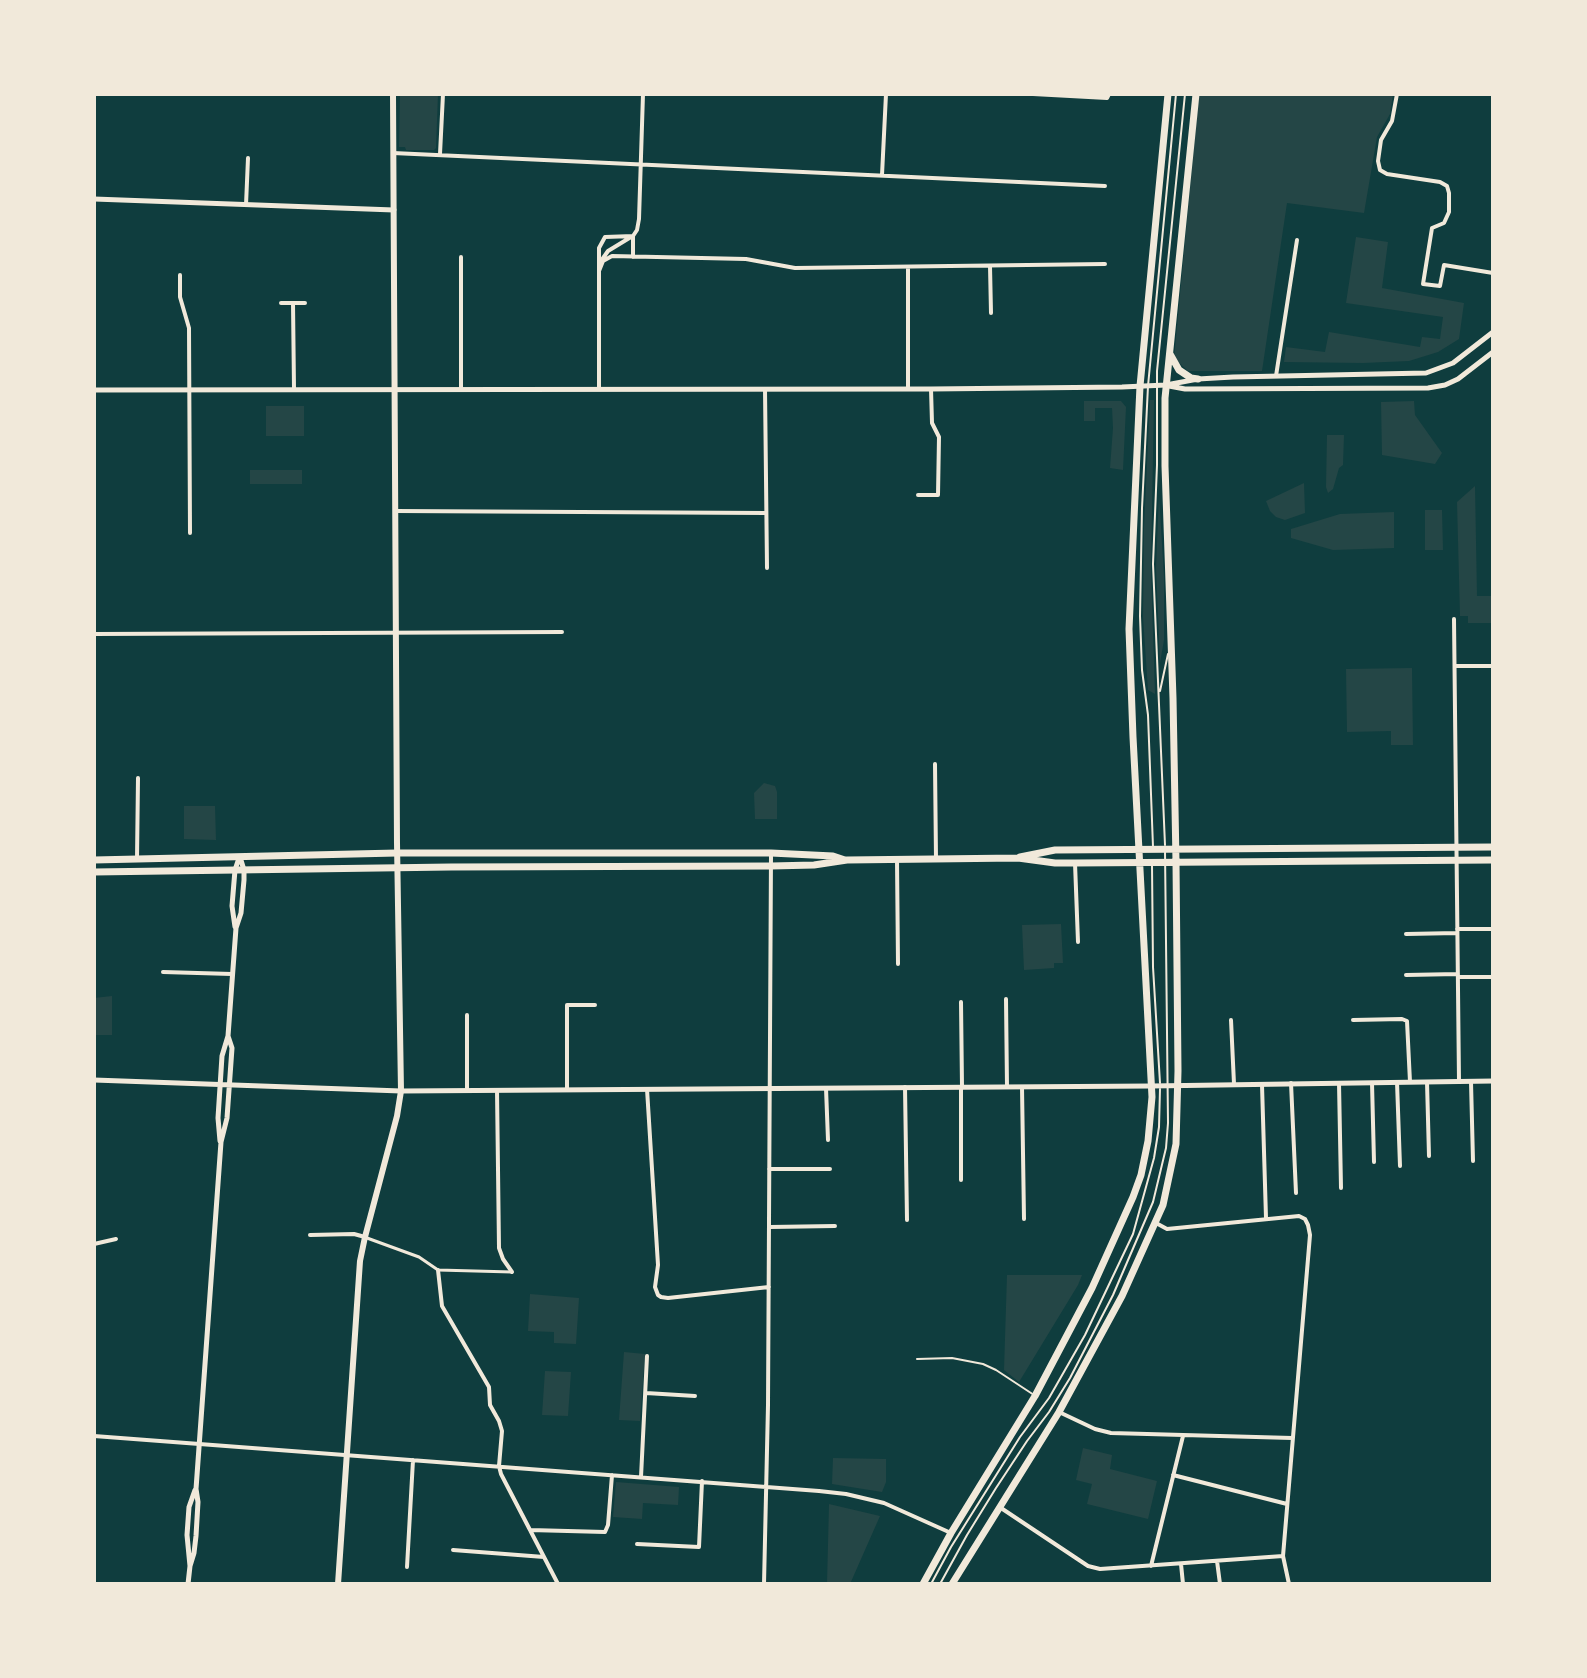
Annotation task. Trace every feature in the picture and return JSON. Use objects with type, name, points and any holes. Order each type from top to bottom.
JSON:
[{"type":"main road","points":[[338,1584],[360,1261],[401,1091],[393,94]]},
{"type":"main road","points":[[923,1584],[1035,1396],[1092,1288],[1133,1197],[1148,1141],[1156,1086],[1139,850],[1129,629],[1144,386],[1168,94]]},
{"type":"main road","points":[[952,1584],[1059,1412],[1122,1296],[1156,1223],[1169,1182],[1176,1144],[1178,1084],[1173,698],[1161,385],[1169,352],[1196,94]]},
{"type":"main road","points":[[1169,352],[1179,370],[1198,379]]},
{"type":"main road","points":[[1018,858],[1055,850],[1493,847]]},
{"type":"main road","points":[[94,860],[397,853],[771,853],[833,856],[847,860]]},
{"type":"main road","points":[[94,872],[771,866],[847,860],[1018,858],[1055,863],[1493,860]]},
{"type":"street","points":[[440,154],[443,94]]},
{"type":"street","points":[[633,257],[633,236],[638,225],[643,94]]},
{"type":"street","points":[[882,175],[886,94]]},
{"type":"street","points":[[1033,94],[1108,96]]},
{"type":"street","points":[[1397,94],[1392,121],[1381,140],[1380,170],[1387,174],[1440,182],[1447,186],[1449,193],[1449,212],[1444,223],[1432,228],[1423,284],[1440,286],[1444,265],[1493,273]]},
{"type":"street","points":[[393,153],[1105,186]]},
{"type":"street","points":[[246,205],[248,158]]},
{"type":"street","points":[[94,199],[394,210]]},
{"type":"street","points":[[599,389],[599,248],[602,240],[609,236],[633,236]]},
{"type":"street","points":[[599,271],[605,254],[633,236]]},
{"type":"street","points":[[1274,389],[1297,240]]},
{"type":"street","points":[[599,271],[603,261],[612,256],[746,259],[795,268],[1105,264]]},
{"type":"street","points":[[461,257],[461,389]]},
{"type":"street","points":[[990,266],[991,313]]},
{"type":"street","points":[[908,267],[908,389]]},
{"type":"street","points":[[180,275],[180,297],[189,323],[190,533]]},
{"type":"street","points":[[281,303],[305,303]]},
{"type":"street","points":[[293,303],[294,389]]},
{"type":"street","points":[[94,390],[1144,386],[1198,379],[1426,373],[1453,363],[1493,332]]},
{"type":"street","points":[[1161,385],[1185,389],[1436,387],[1458,379],[1493,352]]},
{"type":"street","points":[[765,389],[767,568]]},
{"type":"street","points":[[918,495],[938,495],[939,437],[932,423],[931,389]]},
{"type":"street","points":[[395,511],[766,513]]},
{"type":"street","points":[[1454,619],[1459,1082]]},
{"type":"street","points":[[94,634],[562,632]]},
{"type":"street","points":[[1455,666],[1493,666]]},
{"type":"street","points":[[935,764],[936,859]]},
{"type":"street","points":[[137,859],[138,778]]},
{"type":"street","points":[[764,1584],[771,853]]},
{"type":"street","points":[[236,928],[232,911],[240,857]]},
{"type":"street","points":[[897,860],[898,964]]},
{"type":"street","points":[[1075,863],[1078,942]]},
{"type":"street","points":[[221,1142],[218,1128],[222,1056],[228,1036],[236,928],[241,913],[239,870]]},
{"type":"street","points":[[1406,934],[1493,929]]},
{"type":"street","points":[[163,972],[232,974]]},
{"type":"street","points":[[1406,975],[1493,977]]},
{"type":"street","points":[[1006,999],[1007,1087]]},
{"type":"street","points":[[961,1002],[961,1180]]},
{"type":"street","points":[[567,1090],[567,1005],[595,1005]]},
{"type":"street","points":[[467,1015],[467,1090]]},
{"type":"street","points":[[1353,1020],[1402,1019],[1409,1023],[1410,1082]]},
{"type":"street","points":[[1231,1020],[1234,1084]]},
{"type":"street","points":[[188,1584],[197,1527],[196,1489],[221,1142],[226,1128],[232,1048],[228,1036]]},
{"type":"street","points":[[94,1080],[401,1091],[1493,1081]]},
{"type":"street","points":[[1397,1082],[1400,1166]]},
{"type":"street","points":[[1427,1082],[1429,1156]]},
{"type":"street","points":[[1471,1082],[1473,1161]]},
{"type":"street","points":[[1291,1083],[1296,1193]]},
{"type":"street","points":[[1339,1083],[1341,1188]]},
{"type":"street","points":[[1372,1083],[1374,1162]]},
{"type":"street","points":[[1262,1084],[1266,1218]]},
{"type":"street","points":[[905,1087],[907,1220]]},
{"type":"street","points":[[1022,1087],[1024,1219]]},
{"type":"street","points":[[826,1088],[828,1140]]},
{"type":"street","points":[[647,1089],[658,1265],[655,1287],[658,1295],[668,1298],[769,1287]]},
{"type":"street","points":[[497,1090],[499,1248],[512,1272]]},
{"type":"street","points":[[769,1169],[830,1169]]},
{"type":"street","points":[[1156,1223],[1167,1229],[1266,1218],[1299,1216],[1305,1219],[1310,1235],[1283,1556],[1289,1584]]},
{"type":"street","points":[[769,1227],[835,1226]]},
{"type":"street","points":[[310,1235],[354,1234],[365,1237],[419,1257],[438,1270],[512,1272]]},
{"type":"street","points":[[94,1244],[116,1239]]},
{"type":"street","points":[[438,1270],[442,1306],[489,1387],[490,1405],[502,1431],[499,1466],[503,1480],[558,1584]]},
{"type":"street","points":[[641,1477],[647,1356]]},
{"type":"street","points":[[645,1393],[695,1396]]},
{"type":"street","points":[[1059,1412],[1111,1433],[1292,1438]]},
{"type":"street","points":[[1151,1566],[1183,1435]]},
{"type":"street","points":[[94,1436],[833,1492],[895,1508],[951,1533]]},
{"type":"street","points":[[407,1567],[413,1460]]},
{"type":"street","points":[[530,1530],[605,1532],[612,1474]]},
{"type":"street","points":[[1173,1475],[1287,1504]]},
{"type":"street","points":[[637,1544],[699,1547],[702,1481]]},
{"type":"street","points":[[999,1507],[1088,1566],[1100,1569],[1283,1556]]},
{"type":"street","points":[[453,1550],[544,1557]]},
{"type":"street","points":[[1217,1561],[1220,1584]]},
{"type":"street","points":[[1181,1564],[1183,1584]]},
{"type":"lane","points":[[1153,850],[1148,715],[1140,616],[1144,386],[1176,94]]},
{"type":"lane","points":[[940,1584],[996,1488],[1070,1378],[1125,1269],[1153,1202],[1161,1172],[1168,1123],[1166,862],[1153,564],[1161,385],[1185,94]]},
{"type":"lane","points":[[767,568],[767,578]]},
{"type":"lane","points":[[1159,696],[1170,634]]},
{"type":"lane","points":[[931,1584],[1020,1437],[1049,1398],[1085,1335],[1133,1234],[1154,1158],[1159,1127],[1152,862]]},
{"type":"lane","points":[[917,1359],[952,1358],[983,1364],[1035,1396]]},
{"type":"shaded area","points":[[400,94],[438,94],[434,150],[399,147]]},
{"type":"shaded area","points":[[1199,94],[1393,94],[1390,114],[1377,137],[1364,213],[1287,203],[1262,371],[1188,371],[1174,358]]},
{"type":"shaded area","points":[[1356,237],[1388,242],[1382,288],[1464,303],[1459,339],[1438,352],[1409,361],[1284,362],[1286,347],[1325,352],[1329,332],[1420,347],[1422,337],[1440,339],[1443,317],[1346,303]]},
{"type":"shaded area","points":[[1150,400],[1154,400],[1151,569],[1155,694],[1148,690],[1143,617]]},
{"type":"shaded area","points":[[1084,401],[1121,401],[1126,407],[1123,470],[1110,468],[1112,408],[1095,408],[1095,421],[1084,421]]},
{"type":"shaded area","points":[[1414,401],[1415,415],[1442,453],[1435,464],[1382,455],[1381,402]]},
{"type":"shaded area","points":[[266,406],[304,406],[304,436],[266,436]]},
{"type":"shaded area","points":[[1327,435],[1344,435],[1343,465],[1339,468],[1333,489],[1328,493],[1326,487]]},
{"type":"shaded area","points":[[250,470],[302,470],[302,484],[250,484]]},
{"type":"shaded area","points":[[1304,483],[1305,513],[1285,520],[1270,511],[1266,501]]},
{"type":"shaded area","points":[[1475,486],[1477,596],[1493,596],[1493,623],[1468,623],[1468,616],[1460,616],[1457,502]]},
{"type":"shaded area","points":[[1159,495],[1164,576],[1164,640],[1160,663],[1156,568]]},
{"type":"shaded area","points":[[1425,510],[1442,510],[1443,550],[1425,550]]},
{"type":"shaded area","points":[[1394,512],[1394,548],[1333,550],[1291,538],[1291,529],[1340,514]]},
{"type":"shaded area","points":[[1412,668],[1413,745],[1391,745],[1391,731],[1347,732],[1346,669]]},
{"type":"shaded area","points":[[764,783],[775,786],[777,819],[755,819],[754,793]]},
{"type":"shaded area","points":[[184,806],[215,806],[216,840],[184,839]]},
{"type":"shaded area","points":[[1061,924],[1063,963],[1054,963],[1054,968],[1024,970],[1022,925]]},
{"type":"shaded area","points":[[112,996],[112,1035],[94,1035],[94,998]]},
{"type":"shaded area","points":[[1007,1275],[1082,1275],[1019,1382],[1004,1370]]},
{"type":"shaded area","points":[[530,1294],[579,1298],[576,1344],[554,1343],[554,1332],[528,1331]]},
{"type":"shaded area","points":[[624,1352],[645,1354],[640,1421],[619,1420]]},
{"type":"shaded area","points":[[545,1371],[571,1372],[568,1416],[542,1415]]},
{"type":"shaded area","points":[[1083,1448],[1112,1455],[1110,1469],[1157,1481],[1148,1519],[1087,1504],[1092,1484],[1076,1480]]},
{"type":"shaded area","points":[[833,1458],[886,1459],[886,1482],[882,1492],[832,1484]]},
{"type":"shaded area","points":[[616,1482],[679,1487],[678,1505],[643,1503],[642,1519],[613,1517]]},
{"type":"shaded area","points":[[829,1504],[880,1516],[850,1584],[827,1584]]}]
